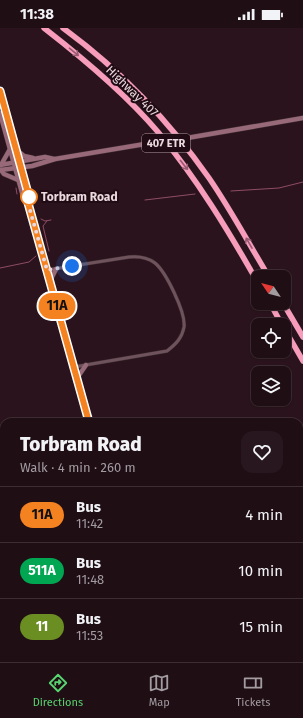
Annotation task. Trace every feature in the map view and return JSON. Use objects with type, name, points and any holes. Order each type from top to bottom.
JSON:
[{"type":"highway","name":"Highway 407","points":[[44,28],[99,74],[157,132],[211,203],[251,271]]},
{"type":"highway","name":"Highway 407","points":[[63,28],[101,59],[134,90],[172,131],[213,185],[264,270]]},
{"type":"highway","points":[[287,310],[303,337]]},
{"type":"highway","points":[[291,340],[303,361]]},
{"type":"main road","points":[[0,90],[22,167],[29,197],[28,203],[88,418]]},
{"type":"main road","points":[[0,113],[24,200],[28,203]]},
{"type":"main road","points":[[0,167],[22,167],[44,163],[54,159],[303,118]]},
{"type":"main road","points":[[0,167],[10,149]]},
{"type":"main road","points":[[18,151],[29,157],[37,158]]},
{"type":"main road","points":[[0,167],[14,162],[37,158],[45,157],[54,159]]},
{"type":"main road","points":[[0,167],[4,174],[18,180]]},
{"type":"main road","points":[[50,281],[56,269]]},
{"type":"main road","points":[[77,378],[86,365]]},
{"type":"street","points":[[47,270],[129,257],[144,258],[158,266],[182,312],[184,324],[181,336],[167,351],[74,367]]},
{"type":"waterway","points":[[231,191],[279,188],[303,182]]},
{"type":"waterway","points":[[16,188],[17,194]]},
{"type":"waterway","points":[[145,200],[195,194]]},
{"type":"waterway","points":[[41,219],[45,221],[51,220]]},
{"type":"waterway","points":[[47,221],[43,226],[49,251]]},
{"type":"waterway","points":[[0,268],[29,262],[36,256]]},
{"type":"bus line","name":"11A","points":[[0,91],[18,151],[29,197],[28,203],[88,418]]},
{"type":"place","name":"Torbram Road","points":[[29,197]]},
{"type":"route","points":[[29,197],[28,203],[47,270],[72,266]]}]
